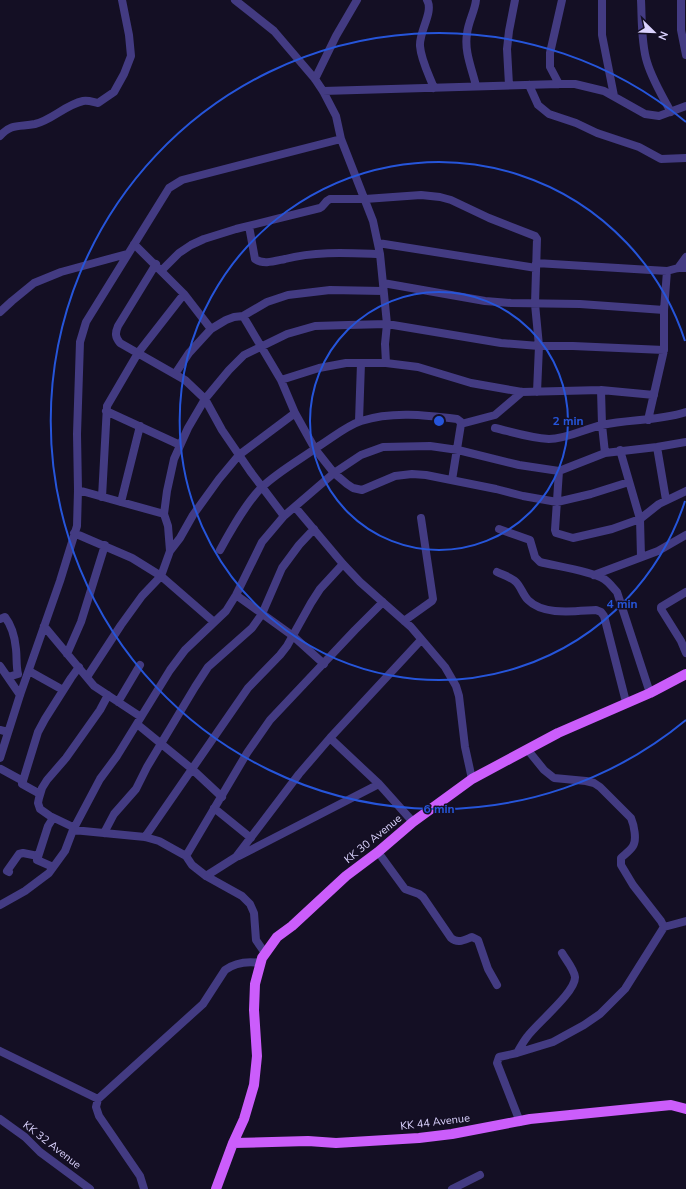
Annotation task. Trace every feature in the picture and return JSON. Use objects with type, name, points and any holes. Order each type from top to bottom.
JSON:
[{"type":"main road","name":"KK 30 Avenue","points":[[233,1143],[247,1108],[256,1071],[255,984],[260,963],[277,937],[292,926],[346,876],[378,852],[413,822],[472,779],[558,733],[650,692],[686,674]]},
{"type":"main road","name":"KK 44 Avenue","points":[[233,1143],[336,1143],[419,1138],[560,1116],[671,1105],[686,1109]]},
{"type":"main road","points":[[216,1189],[233,1143]]},
{"type":"street","points":[[0,136],[7,128],[35,124],[64,108],[82,101],[98,103],[114,92],[124,74],[131,56],[129,35],[122,0]]},
{"type":"street","points":[[235,0],[274,31],[316,79],[336,116],[341,139],[373,221],[378,243],[387,324],[385,344],[386,363]]},
{"type":"street","points":[[316,79],[336,36],[357,0]]},
{"type":"street","points":[[427,0],[430,10],[421,35],[420,46],[434,88]]},
{"type":"street","points":[[476,0],[468,29],[466,48],[476,86]]},
{"type":"street","points":[[509,85],[507,49],[515,0]]},
{"type":"street","points":[[559,84],[550,67],[550,53],[562,0]]},
{"type":"street","points":[[602,0],[602,35],[614,96]]},
{"type":"street","points":[[641,0],[642,30],[646,61],[656,85],[671,112]]},
{"type":"street","points":[[680,0],[682,30],[686,55]]},
{"type":"street","points":[[323,91],[575,84],[604,91],[645,114],[659,116],[686,106]]},
{"type":"street","points":[[529,85],[538,104],[549,114],[576,123],[596,133],[639,147],[661,159],[686,158]]},
{"type":"street","points":[[0,757],[4,731],[29,671],[60,581],[78,519],[77,434],[80,342],[82,331],[96,303],[169,188],[182,180],[341,139]]},
{"type":"street","points":[[284,516],[222,430],[205,399],[193,387],[175,374],[138,353],[116,338],[115,332],[118,326],[159,267],[191,245],[204,239],[249,226],[320,208],[323,207],[327,200],[330,199],[365,199],[420,195],[440,197],[451,200],[489,218],[532,234],[537,239],[536,304],[539,346],[537,392]]},
{"type":"street","points":[[249,226],[255,259],[261,262],[327,253],[380,254]]},
{"type":"street","points":[[378,243],[536,265],[667,271],[682,268],[686,257]]},
{"type":"street","points":[[134,244],[159,267],[184,294],[211,329]]},
{"type":"street","points":[[0,312],[34,284],[61,272],[128,254]]},
{"type":"street","points":[[648,420],[664,350],[664,310],[667,271]]},
{"type":"street","points":[[175,374],[189,353],[211,329],[234,316],[243,316],[267,302],[288,295],[330,290],[383,287],[485,301],[536,304],[580,304],[664,310]]},
{"type":"street","points":[[102,497],[107,406],[138,353],[184,294]]},
{"type":"street","points":[[243,316],[281,380],[295,413],[316,449],[334,473],[353,488],[362,490],[396,476],[412,474],[452,480],[557,502],[591,494],[629,482]]},
{"type":"street","points":[[170,551],[168,526],[164,514],[167,491],[174,459],[188,428],[205,399],[228,370],[244,355],[287,334],[315,326],[387,324],[501,343],[539,346],[664,350]]},
{"type":"street","points":[[281,380],[319,368],[346,363],[386,363],[418,367],[471,383],[522,392],[601,390],[654,395]]},
{"type":"street","points":[[360,421],[361,363]]},
{"type":"street","points":[[601,390],[602,425],[606,453]]},
{"type":"street","points":[[461,424],[495,415],[522,392]]},
{"type":"street","points":[[106,411],[180,445]]},
{"type":"street","points":[[495,428],[531,437],[550,439],[563,437],[602,425],[668,417],[686,412]]},
{"type":"street","points":[[87,677],[142,596],[161,576],[170,551],[180,538],[193,515],[219,479],[239,455],[295,413]]},
{"type":"street","points":[[220,550],[237,519],[262,487],[345,429],[360,421],[380,416],[408,414],[457,419],[461,422],[461,424],[452,480]]},
{"type":"street","points":[[121,502],[140,426]]},
{"type":"street","points":[[0,905],[25,891],[49,873],[53,868],[65,851],[74,829],[100,779],[117,756],[170,670],[185,650],[226,612],[262,542],[284,516],[334,473],[361,454],[383,447],[430,446],[458,450],[519,465],[559,471],[606,453],[686,442]]},
{"type":"street","points":[[657,447],[666,500]]},
{"type":"street","points":[[620,450],[640,519],[641,557]]},
{"type":"street","points":[[559,471],[556,533],[573,538],[612,529],[640,519],[659,504],[686,491]]},
{"type":"street","points":[[78,490],[164,514]]},
{"type":"street","points":[[295,507],[343,564],[404,621],[439,659],[456,686],[461,704],[465,747],[472,779]]},
{"type":"street","points":[[404,621],[433,599],[421,518]]},
{"type":"street","points":[[104,833],[114,814],[136,789],[147,767],[208,667],[252,628],[262,614],[282,568],[299,545],[314,529]]},
{"type":"street","points":[[499,529],[530,540],[535,557],[540,562],[594,575],[604,579],[617,592],[650,692]]},
{"type":"street","points":[[74,533],[105,545],[132,558],[161,576],[214,622]]},
{"type":"street","points":[[594,575],[658,551],[686,535]]},
{"type":"street","points":[[67,654],[81,622],[105,545]]},
{"type":"street","points":[[144,837],[248,688],[280,655],[293,636],[320,589],[343,564]]},
{"type":"street","points":[[497,572],[516,582],[528,600],[549,610],[557,612],[596,610],[601,612],[604,616],[626,702]]},
{"type":"street","points":[[686,592],[661,606],[661,609],[684,640],[686,653]]},
{"type":"street","points":[[236,595],[293,636],[324,664]]},
{"type":"street","points":[[186,856],[247,753],[270,720],[383,602]]},
{"type":"street","points":[[0,619],[5,617],[10,624],[16,650],[18,674],[8,677]]},
{"type":"street","points":[[44,626],[94,686],[118,702],[139,720],[161,744],[192,769],[222,797]]},
{"type":"street","points":[[236,857],[299,774],[330,738],[421,640]]},
{"type":"street","points":[[118,702],[140,665]]},
{"type":"street","points":[[0,666],[20,695]]},
{"type":"street","points":[[40,794],[22,784],[38,732],[63,690],[79,667]]},
{"type":"street","points":[[29,671],[63,690]]},
{"type":"street","points":[[108,695],[100,710],[66,758],[42,788],[38,803],[40,809],[74,829],[144,837],[159,841],[186,856],[192,864],[206,876],[242,896],[250,904],[254,913],[256,940],[265,954]]},
{"type":"street","points":[[330,738],[379,784],[413,822]]},
{"type":"street","points":[[527,749],[544,770],[554,778],[594,782],[631,818],[635,841],[633,846],[621,858],[621,865],[633,885],[664,927]]},
{"type":"street","points":[[0,769],[23,781]]},
{"type":"street","points":[[206,876],[236,857],[379,784]]},
{"type":"street","points":[[214,808],[251,838]]},
{"type":"street","points":[[53,818],[48,826],[37,860],[53,868]]},
{"type":"street","points":[[378,852],[405,889],[423,897],[455,942],[460,942],[472,937],[478,940],[488,969],[497,985]]},
{"type":"street","points":[[9,872],[7,871],[19,854],[23,853],[38,856]]},
{"type":"street","points":[[520,1122],[497,1063],[499,1058],[553,1042],[584,1025],[600,1014],[625,990],[664,927],[686,921]]},
{"type":"street","points":[[517,1053],[526,1038],[560,1002],[575,982],[575,976],[562,953]]},
{"type":"street","points":[[144,1189],[140,1176],[99,1116],[96,1107],[98,1099],[203,1004],[230,966],[242,962],[260,963]]},
{"type":"street","points":[[0,1051],[98,1099]]},
{"type":"street","name":"KK 32 Avenue","points":[[0,1119],[25,1137],[40,1152],[90,1189]]},
{"type":"street","points":[[452,1189],[480,1175]]}]
